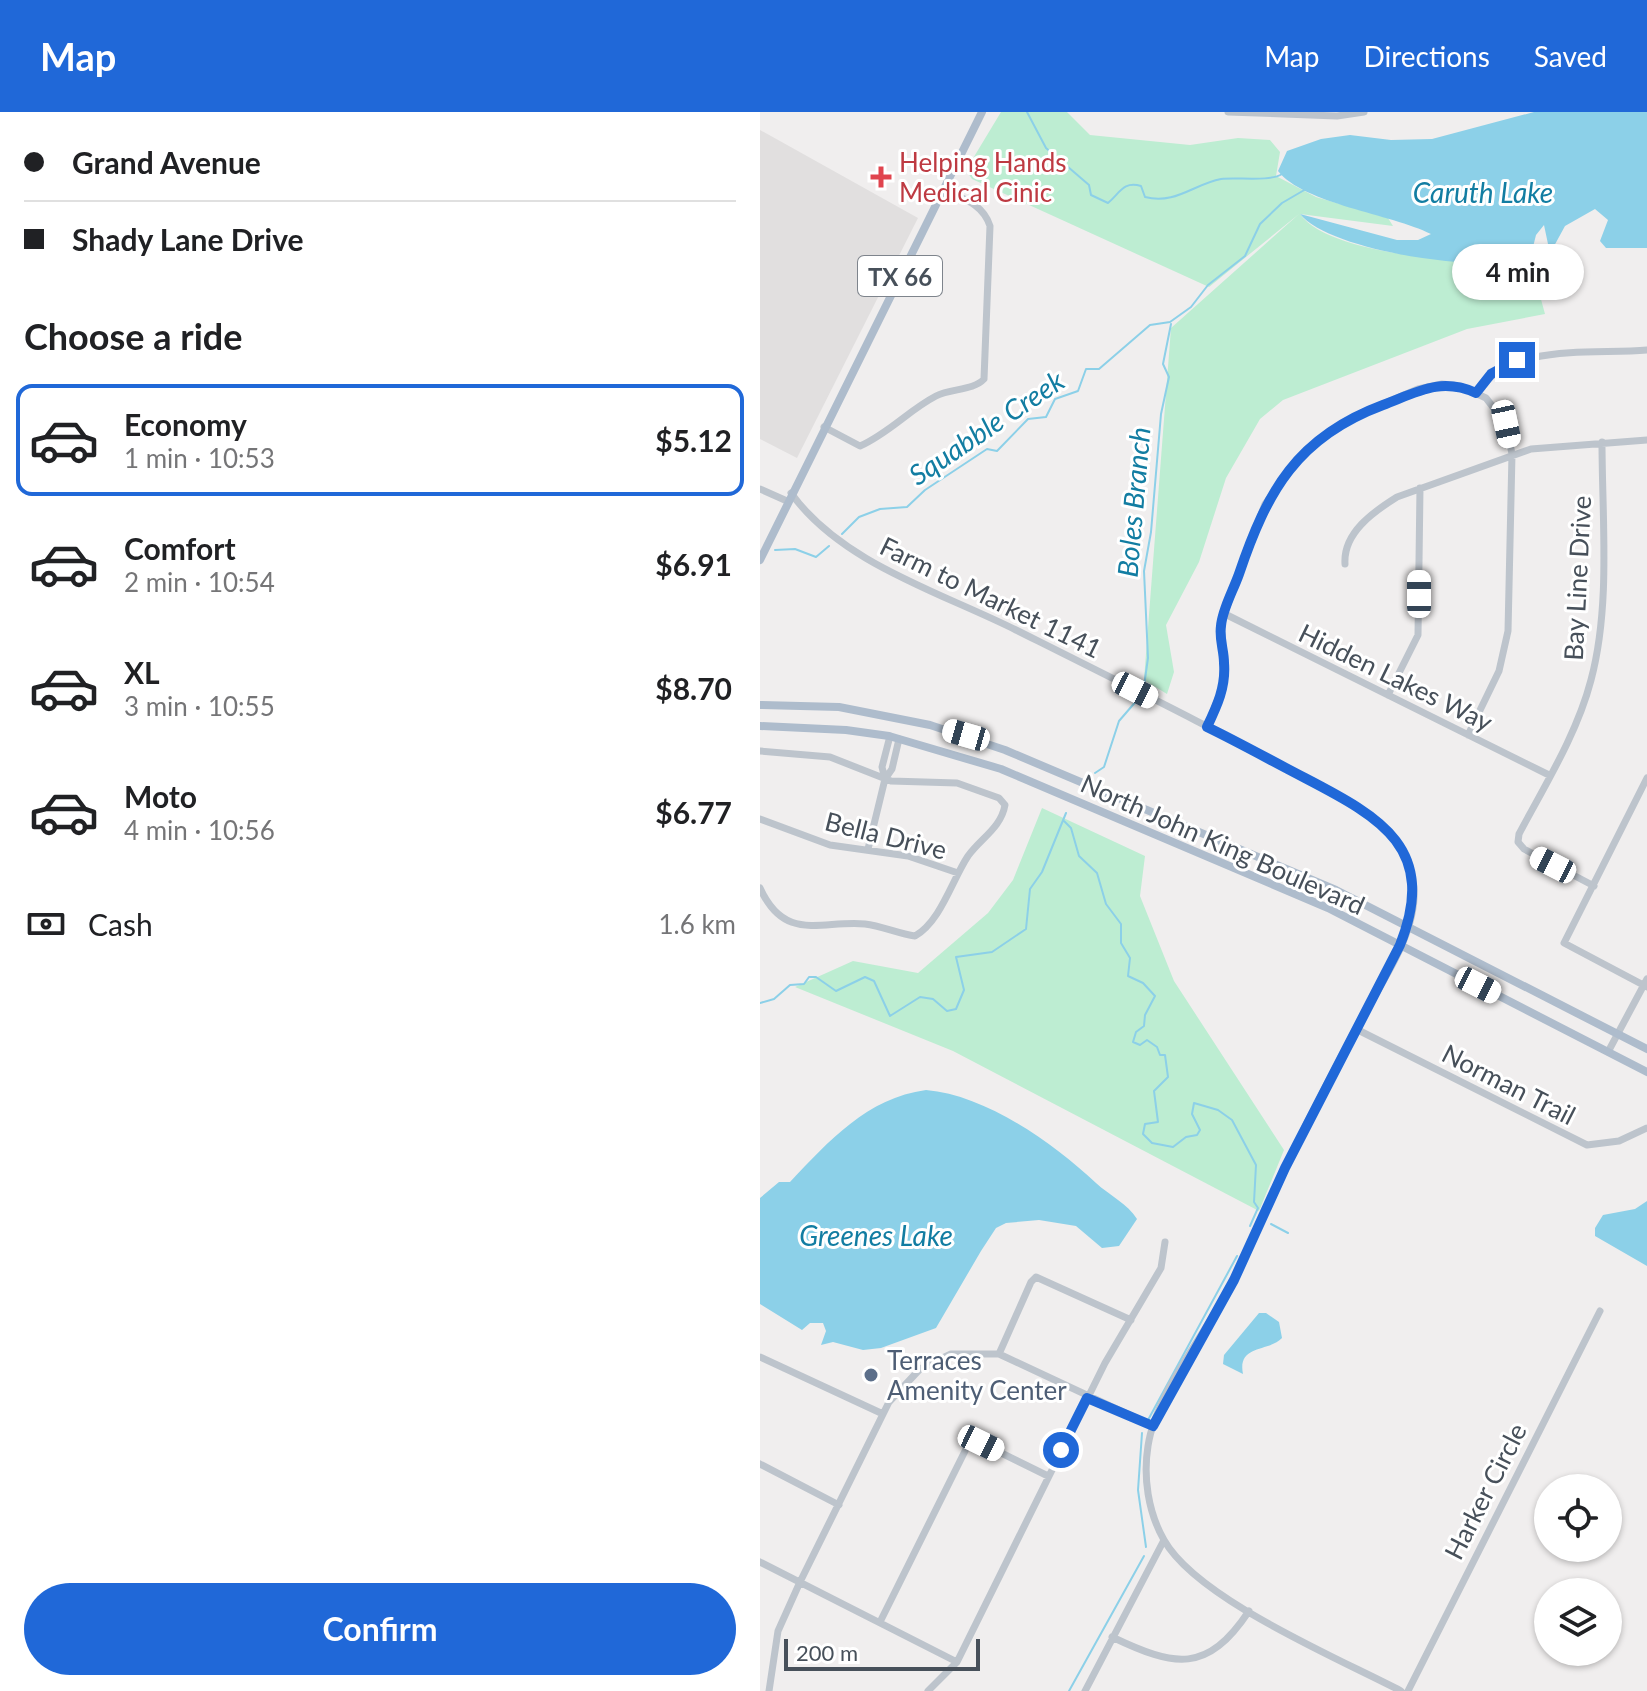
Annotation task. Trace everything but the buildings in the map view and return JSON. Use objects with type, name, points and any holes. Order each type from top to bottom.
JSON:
[{"type":"main road","name":"TX 66","points":[[760,560],[982,112]]},
{"type":"main road","name":"North John King Boulevard","points":[[760,705],[839,707],[966,735],[1336,890],[1647,1049]]},
{"type":"main road","points":[[894,737],[898,719]]},
{"type":"main road","name":"North John King Boulevard","points":[[760,726],[846,730],[894,737],[1001,769],[1328,908],[1647,1072]]},
{"type":"main road","points":[[1129,823],[1137,806]]},
{"type":"street","points":[[1228,112],[1337,116],[1364,112]]},
{"type":"street","points":[[824,427],[860,446],[892,430],[934,397],[980,384],[986,374],[990,226],[978,206],[944,190]]},
{"type":"street","points":[[1476,393],[1491,374],[1517,360],[1647,350]]},
{"type":"street","points":[[1207,727],[1224,683],[1220,632],[1265,504],[1300,457],[1364,412],[1418,389],[1442,384],[1460,386],[1476,393],[1499,411],[1506,424],[1512,454],[1508,631],[1504,656],[1468,735]]},
{"type":"street","points":[[1345,564],[1344,551],[1364,522],[1378,509],[1420,488],[1512,454],[1602,442],[1647,440]]},
{"type":"street","name":"Bay Line Drive","points":[[1594,886],[1524,849],[1518,842],[1519,834],[1582,708],[1597,653],[1602,442]]},
{"type":"street","points":[[1388,695],[1418,635],[1420,488]]},
{"type":"street","points":[[760,489],[789,497]]},
{"type":"street","name":"Farm to Market 1141","points":[[789,497],[810,520],[856,553],[1207,727],[1350,803],[1388,830],[1406,856],[1414,900],[1400,945],[1285,1168],[1234,1280],[1153,1426],[1148,1444],[1147,1485],[1164,1540],[1196,1576],[1249,1611],[1401,1691]]},
{"type":"street","name":"Hidden Lakes Way","points":[[1225,614],[1549,775]]},
{"type":"street","points":[[868,849],[885,779],[882,767],[894,737]]},
{"type":"street","points":[[760,751],[830,757],[885,779],[957,783],[999,798],[1005,805],[996,826],[970,854],[927,926],[915,936],[866,924],[823,928],[795,924],[779,915],[760,888]]},
{"type":"street","points":[[1608,1052],[1646,984],[1564,943],[1647,778]]},
{"type":"street","name":"Bella Drive","points":[[761,822],[830,845],[908,856],[958,873]]},
{"type":"street","name":"Norman Trail","points":[[1356,1029],[1587,1145],[1619,1141],[1647,1128]]},
{"type":"street","points":[[928,1691],[957,1662],[1087,1398],[1161,1268],[1165,1242]]},
{"type":"street","points":[[999,1354],[1036,1277],[1131,1320]]},
{"type":"street","name":"Harker Circle","points":[[1408,1691],[1600,1311]]},
{"type":"street","points":[[769,1691],[778,1631],[883,1414],[907,1379],[935,1360],[967,1352],[999,1354],[1087,1398],[1153,1426]]},
{"type":"street","points":[[760,1357],[883,1414]]},
{"type":"street","points":[[880,1622],[965,1449],[972,1442],[981,1443],[1048,1476]]},
{"type":"street","points":[[760,1464],[839,1505]]},
{"type":"street","points":[[1085,1691],[1164,1540]]},
{"type":"street","points":[[760,1562],[957,1662]]},
{"type":"street","points":[[1112,1637],[1158,1657],[1186,1661],[1203,1657],[1225,1642],[1249,1611]]},
{"type":"shaded area","points":[[760,130],[918,218],[797,458],[760,439]]},
{"type":"green space","points":[[1001,112],[1067,112],[1090,135],[1190,145],[1238,138],[1270,140],[1280,152],[1276,176],[1316,197],[1388,218],[1393,226],[1300,214],[1316,228],[1340,239],[1370,248],[1436,258],[1496,262],[1530,259],[1545,314],[1467,329],[1283,400],[1260,419],[1226,478],[1199,562],[1166,625],[1174,672],[1167,694],[1144,680],[1171,328],[1299,214],[1209,287],[972,179],[966,170]]},
{"type":"green space","points":[[1042,808],[1145,856],[1140,896],[1174,981],[1284,1150],[1259,1211],[953,1051],[795,987],[853,961],[918,973],[988,913],[1013,880]]},
{"type":"water","name":"Caruth Lake","points":[[1534,112],[1647,112],[1647,248],[1606,248],[1600,241],[1608,220],[1595,209],[1565,226],[1547,259],[1544,257],[1548,244],[1544,225],[1536,235],[1530,259],[1508,263],[1446,261],[1375,249],[1317,227],[1300,214],[1397,240],[1418,240],[1431,234],[1307,192],[1278,171],[1287,151],[1321,139],[1350,135],[1391,140],[1432,139]]},
{"type":"water","name":"Greenes Lake","points":[[926,1090],[972,1101],[1017,1123],[1060,1152],[1124,1204],[1137,1219],[1119,1246],[1102,1248],[1076,1226],[1039,1220],[1006,1223],[996,1228],[936,1328],[881,1348],[863,1350],[833,1342],[821,1345],[826,1331],[823,1323],[810,1323],[802,1330],[760,1304],[760,1198],[779,1182],[790,1182],[819,1151],[867,1112],[885,1102]]},
{"type":"water","points":[[1647,1201],[1647,1266],[1595,1236],[1595,1228],[1603,1215],[1635,1209]]},
{"type":"water","points":[[1259,1313],[1266,1313],[1279,1322],[1282,1338],[1249,1353],[1242,1364],[1243,1374],[1223,1364],[1224,1355]]},
{"type":"waterway","points":[[1027,112],[1046,148],[1089,185],[1091,195],[1108,203],[1130,185],[1141,186],[1145,197],[1156,199],[1175,196],[1221,179],[1262,179],[1282,174]]},
{"type":"waterway","name":"Squabble Creek","points":[[842,534],[859,517],[880,509],[907,507],[925,490],[987,449],[997,451],[1028,419],[1046,417],[1055,399],[1078,391],[1086,369],[1099,369],[1150,325],[1170,322],[1191,307],[1208,285],[1245,256],[1260,224],[1282,203],[1306,189]]},
{"type":"waterway","name":"Boles Branch","points":[[1144,686],[1148,658],[1144,571],[1151,532],[1161,414],[1169,377],[1163,364],[1171,324]]},
{"type":"waterway","name":"Squabble Creek","points":[[775,550],[795,549],[816,557],[829,546]]},
{"type":"waterway","name":"Boles Branch","points":[[1095,773],[1104,767],[1119,721],[1138,699]]},
{"type":"waterway","name":"Boles Branch","points":[[760,1003],[774,999],[790,985],[804,984],[809,977],[816,977],[836,991],[865,977],[874,981],[890,1016],[920,997],[933,999],[947,1011],[956,1009],[964,990],[956,957],[992,952],[1026,929],[1030,889],[1042,872],[1066,813]]},
{"type":"waterway","points":[[1064,821],[1071,828],[1079,856],[1097,873],[1106,904],[1121,924],[1121,943],[1130,958],[1128,976],[1143,983],[1155,996],[1145,1015],[1144,1026],[1136,1032],[1133,1042],[1140,1045],[1147,1040],[1157,1047],[1160,1055],[1165,1055],[1168,1077],[1154,1091],[1158,1122],[1145,1124],[1143,1134],[1152,1143],[1173,1147],[1186,1137],[1197,1135],[1200,1130],[1192,1114],[1194,1103],[1218,1110],[1232,1120],[1256,1165],[1254,1202],[1258,1208],[1250,1226]]},
{"type":"waterway","points":[[1271,1224],[1288,1233]]},
{"type":"waterway","points":[[1148,1420],[1237,1256]]},
{"type":"waterway","points":[[1142,1433],[1138,1490],[1146,1547]]},
{"type":"waterway","points":[[1069,1691],[1144,1556]]},
{"type":"place","name":"Helping Hands Medical Cinic","points":[[881,177]]},
{"type":"place","name":"Terraces Amenity Center","points":[[871,1375]]},
{"type":"route","points":[[1061,1450],[1087,1398],[1153,1426],[1234,1280],[1285,1168],[1400,945],[1413,909],[1409,865],[1388,830],[1350,803],[1207,727],[1224,683],[1221,623],[1256,524],[1280,480],[1300,457],[1329,433],[1364,412],[1418,389],[1442,384],[1460,386],[1476,393],[1491,374],[1517,360]]}]
